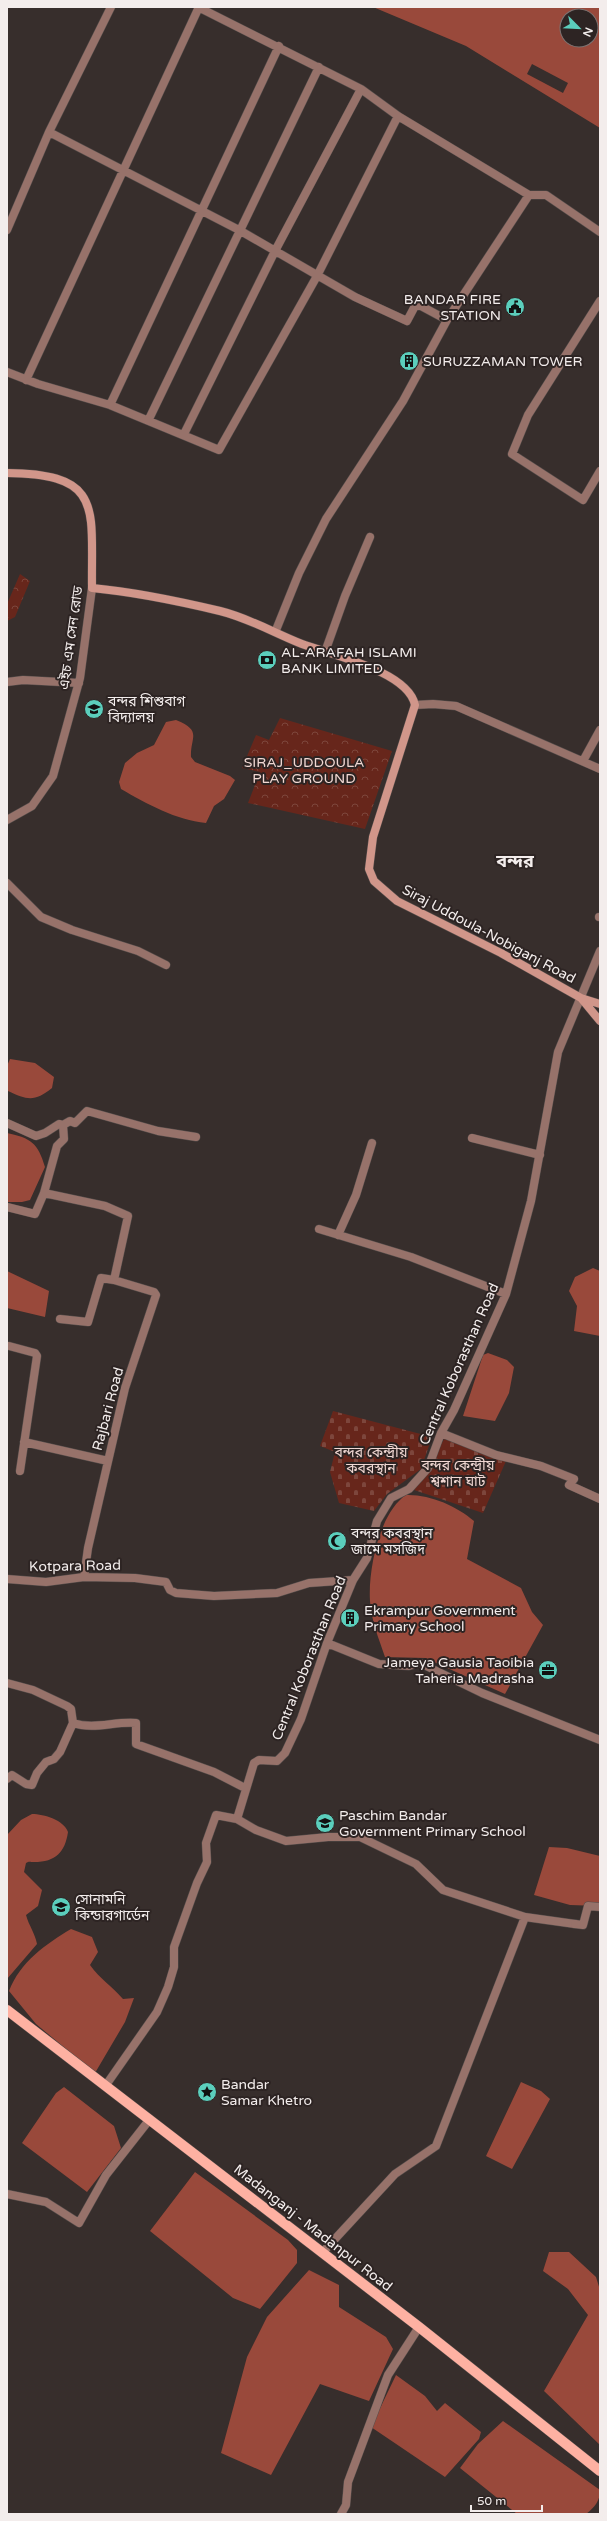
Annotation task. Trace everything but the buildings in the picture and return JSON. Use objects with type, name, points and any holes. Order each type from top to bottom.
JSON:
[{"type":"main road","name":"এইচ এম সেন রোড","points":[[7,473],[39,473],[58,478],[74,485],[84,496],[90,510],[92,588]]},
{"type":"main road","points":[[92,588],[139,593],[221,611],[276,630],[300,643],[362,664],[390,677],[407,689],[415,705]]},
{"type":"main road","name":"Siraj Uddoula-Nobiganj Road","points":[[415,705],[373,837],[369,869],[374,881],[397,901],[501,953],[582,998],[600,1004]]},
{"type":"main road","name":"Siraj Uddoula-Nobiganj Road","points":[[582,998],[600,1021]]},
{"type":"main road","name":"Madanganj - Madanpur Road","points":[[7,2010],[419,2327],[600,2471]]},
{"type":"street","points":[[7,230],[49,132],[111,7]]},
{"type":"street","points":[[26,380],[198,7],[279,46],[361,89],[398,116],[529,195],[546,195],[600,232]]},
{"type":"street","points":[[110,405],[200,210],[279,46]]},
{"type":"street","points":[[149,419],[239,230],[319,68]]},
{"type":"street","points":[[184,434],[274,252],[361,89]]},
{"type":"street","points":[[7,372],[26,380],[110,405],[149,419],[219,450],[317,276],[398,116]]},
{"type":"street","points":[[49,132],[239,230],[274,252],[355,297],[407,321],[414,306],[421,306],[447,320]]},
{"type":"street","points":[[276,630],[299,573],[326,519],[403,401],[447,320],[529,195]]},
{"type":"street","points":[[600,301],[528,415],[512,454],[583,500],[600,471]]},
{"type":"street","points":[[325,652],[345,596],[370,537]]},
{"type":"street","name":"এইচ এম সেন রোড","points":[[7,820],[32,806],[48,786],[61,754],[79,683],[92,588]]},
{"type":"street","points":[[7,682],[23,680],[79,683]]},
{"type":"street","points":[[415,705],[433,704],[456,706],[600,769]]},
{"type":"street","points":[[583,761],[600,730]]},
{"type":"street","points":[[7,883],[42,917],[72,930],[138,950],[166,965]]},
{"type":"street","name":"Central Koborasthan Road","points":[[237,1819],[245,1788],[254,1763],[259,1760],[277,1761],[285,1753],[310,1695],[326,1643],[353,1580],[367,1558],[377,1522],[391,1498],[409,1489],[428,1468],[440,1433],[454,1410],[506,1294],[531,1201],[558,1052],[582,998],[600,951]]},
{"type":"street","points":[[7,1124],[36,1136],[45,1134],[59,1124],[63,1125],[70,1122],[75,1123],[87,1111],[164,1132],[196,1137]]},
{"type":"street","points":[[7,1207],[35,1214],[44,1193],[57,1146],[64,1139],[63,1125]]},
{"type":"street","points":[[472,1138],[540,1155]]},
{"type":"street","points":[[338,1235],[356,1195],[372,1143]]},
{"type":"street","points":[[44,1193],[105,1206],[128,1216],[114,1280],[101,1278],[88,1322],[60,1319]]},
{"type":"street","points":[[319,1229],[411,1257],[506,1294]]},
{"type":"street","name":"Rajbari Road","points":[[84,1577],[88,1548],[124,1388],[156,1295],[154,1292],[114,1280]]},
{"type":"street","points":[[8,1346],[35,1353],[38,1356],[20,1471]]},
{"type":"street","points":[[440,1433],[496,1455],[540,1466],[574,1479],[569,1486],[600,1499]]},
{"type":"street","points":[[24,1442],[108,1461]]},
{"type":"street","name":"Kotpara Road","points":[[7,1579],[46,1582],[84,1577],[135,1578],[166,1582],[170,1590],[176,1593],[214,1596],[277,1593],[309,1583],[353,1580]]},
{"type":"street","points":[[326,1643],[379,1664],[409,1666],[420,1663],[482,1693],[600,1740]]},
{"type":"street","points":[[7,1683],[33,1690],[67,1706],[71,1709],[73,1723],[60,1752],[41,1768],[32,1785],[26,1784],[12,1775],[7,1779]]},
{"type":"street","points":[[73,1723],[88,1726],[136,1723],[136,1744],[214,1772],[245,1788]]},
{"type":"street","points":[[106,2085],[157,2012],[168,1987],[174,1967],[174,1947],[207,1862],[206,1843],[216,1815],[237,1819],[256,1830],[286,1841],[328,1837],[360,1838],[416,1864],[442,1890],[525,1917],[583,1924],[588,1906],[600,1907]]},
{"type":"street","points":[[322,2253],[395,2174],[436,2146],[525,1917]]},
{"type":"street","points":[[7,2194],[46,2202],[80,2223],[106,2175],[150,2120]]},
{"type":"street","points":[[341,2514],[346,2505],[348,2482],[388,2375],[419,2327]]},
{"type":"green space","points":[[20,574],[30,581],[15,617],[7,621],[7,604]]},
{"type":"green space","name":"SIRAJ_UDDOULA PLAY GROUND","points":[[280,718],[392,751],[365,829],[248,803],[260,772],[242,768],[256,735],[269,740]]},
{"type":"green space","name":"বন্দর কেন্দ্রীয় কবরস্থান","points":[[333,1411],[432,1437],[421,1469],[387,1494],[374,1511],[339,1503],[330,1472],[335,1452],[320,1446]]},
{"type":"green space","name":"বন্দর কেন্দ্রীয় শ্বশান ঘাট","points":[[446,1436],[506,1461],[483,1513],[414,1490]]},
{"type":"shaded area","points":[[373,7],[600,7],[600,128],[466,46]]},
{"type":"shaded area","points":[[176,720],[190,728],[192,731],[191,757],[195,762],[230,776],[235,780],[224,799],[214,806],[206,823],[184,819],[173,815],[151,806],[121,789],[119,782],[125,763],[137,753],[154,745],[166,722]]},
{"type":"shaded area","points":[[10,1059],[35,1063],[54,1077],[52,1088],[41,1096],[31,1098],[26,1098],[8,1091],[7,1066]]},
{"type":"shaded area","points":[[7,1133],[22,1137],[32,1143],[39,1152],[45,1167],[30,1200],[22,1202],[7,1202]]},
{"type":"shaded area","points":[[593,1268],[600,1271],[600,1336],[574,1331],[577,1306],[569,1291],[575,1277]]},
{"type":"shaded area","points":[[7,1271],[49,1291],[45,1317],[7,1308]]},
{"type":"shaded area","points":[[488,1353],[507,1360],[514,1367],[509,1393],[495,1421],[463,1416],[483,1355]]},
{"type":"shaded area","points":[[406,1495],[415,1495],[442,1502],[459,1510],[474,1521],[467,1559],[521,1588],[532,1612],[543,1625],[505,1694],[425,1658],[385,1657],[372,1615],[370,1601],[371,1574],[373,1559],[382,1529],[397,1503]]},
{"type":"shaded area","points":[[32,1814],[42,1815],[58,1821],[66,1828],[68,1832],[67,1839],[62,1850],[54,1858],[42,1862],[26,1863],[24,1872],[42,1890],[38,1906],[26,1915],[37,1944],[7,1979],[7,1835],[21,1820]]},
{"type":"shaded area","points":[[549,1847],[567,1848],[600,1856],[600,1906],[570,1905],[534,1895]]},
{"type":"shaded area","points":[[71,1929],[92,1937],[98,1952],[90,1965],[98,1974],[123,1999],[134,1998],[125,2022],[95,2073],[36,2024],[9,1991],[20,1971],[35,1955],[52,1941]]},
{"type":"shaded area","points":[[521,2082],[541,2091],[550,2099],[512,2169],[486,2156]]},
{"type":"shaded area","points":[[64,2087],[114,2126],[121,2148],[87,2192],[22,2143],[56,2093]]},
{"type":"shaded area","points":[[195,2172],[288,2240],[297,2250],[297,2263],[260,2309],[233,2298],[150,2231]]},
{"type":"shaded area","points":[[549,2252],[569,2252],[596,2277],[600,2290],[600,2445],[544,2391],[588,2315],[568,2289],[543,2271]]},
{"type":"shaded area","points":[[309,2270],[339,2285],[339,2307],[386,2337],[393,2349],[369,2401],[320,2384],[271,2475],[221,2453],[247,2357],[267,2317]]},
{"type":"shaded area","points":[[396,2375],[425,2396],[437,2411],[445,2403],[481,2432],[479,2439],[445,2477],[371,2427]]},
{"type":"shaded area","points":[[503,2421],[600,2490],[598,2501],[592,2509],[586,2514],[517,2514],[460,2468],[478,2444]]},
{"type":"pier","points":[[532,64],[568,83],[563,93],[527,74]]},
{"type":"place","name":"BANDAR FIRE STATION","points":[[515,307]]},
{"type":"place","name":"SURUZZAMAN TOWER","points":[[409,361]]},
{"type":"place","name":"AL-ARAFAH ISLAMI BANK LIMITED","points":[[267,660]]},
{"type":"place","name":"বন্দর শিশুবাগ বিদ্যালয়","points":[[94,709]]},
{"type":"place","name":"বন্দর কবরস্থান জামে মসজিদ","points":[[337,1541]]},
{"type":"place","name":"Ekrampur Government Primary School","points":[[350,1618]]},
{"type":"place","name":"Jameya Gausia Taoibia Taheria Madrasha","points":[[548,1670]]},
{"type":"place","name":"Paschim Bandar Government Primary School","points":[[325,1823]]},
{"type":"place","name":"সোনামনি কিন্ডারগার্ডেন","points":[[61,1907]]},
{"type":"place","name":"Bandar Samar Khetro","points":[[207,2092]]},
{"type":"district","name":"বন্দর","points":[[515,861]]}]
